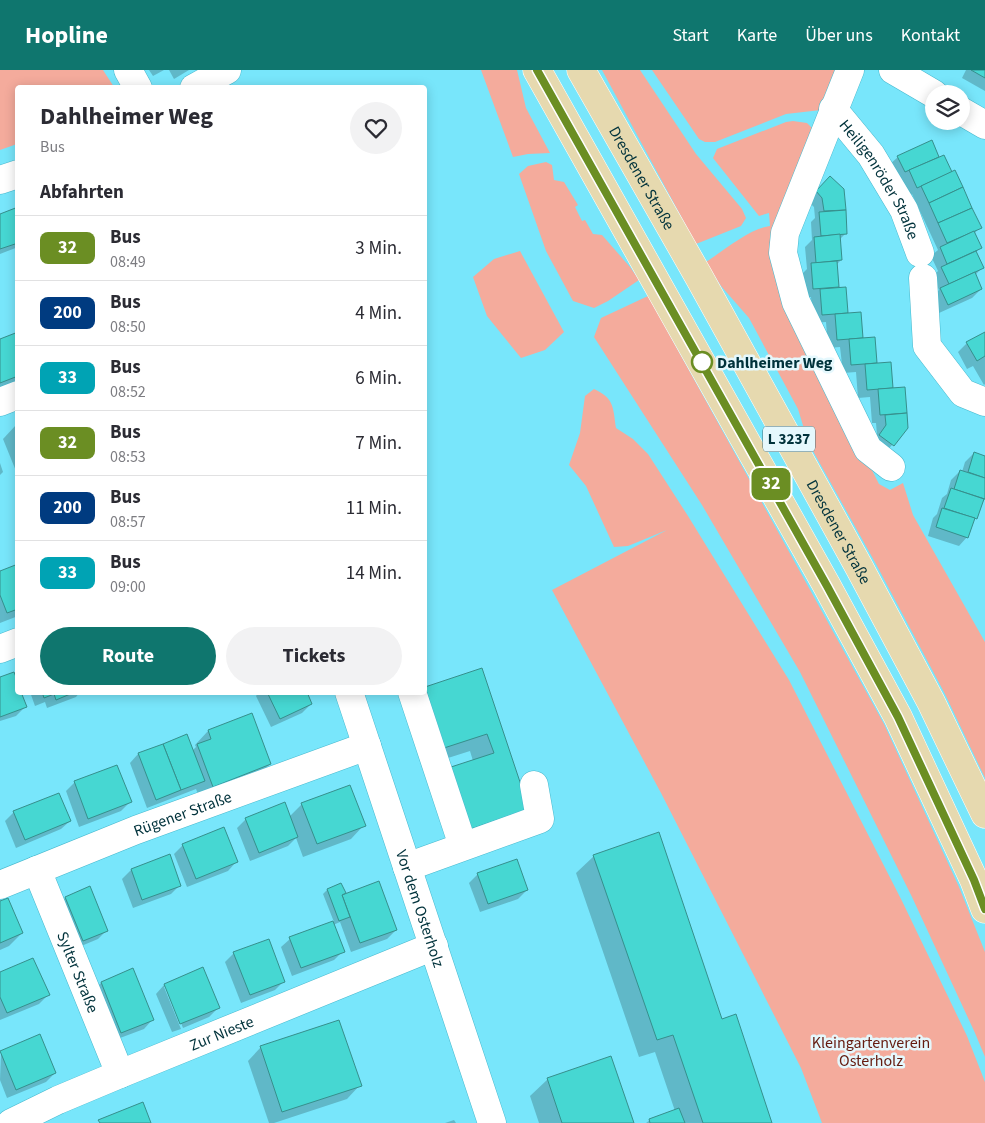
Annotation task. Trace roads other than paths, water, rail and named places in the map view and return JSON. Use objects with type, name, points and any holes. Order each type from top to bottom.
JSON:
[{"type":"main road","name":"L 3237","points":[[537,70],[827,586],[898,717],[974,880],[985,909]]},
{"type":"main road","name":"Dresdener Straße","points":[[581,70],[699,277],[860,567],[931,702],[985,814]]},
{"type":"street","points":[[128,70],[136,85]]},
{"type":"street","points":[[200,85],[227,70]]},
{"type":"street","name":"Heiligenröder Straße","points":[[850,70],[785,233],[783,253],[796,302],[868,449],[891,467]]},
{"type":"street","points":[[893,70],[925,89]]},
{"type":"street","name":"Heiligenröder Straße","points":[[833,110],[871,155],[904,210],[921,265],[927,346],[963,393],[985,402]]},
{"type":"street","points":[[970,116],[985,125]]},
{"type":"street","points":[[0,180],[15,175]]},
{"type":"street","points":[[0,402],[15,397]]},
{"type":"street","points":[[0,649],[15,643]]},
{"type":"street","name":"Vor dem Osterholz","points":[[350,695],[492,1123]]},
{"type":"street","points":[[413,695],[463,846]]},
{"type":"street","name":"Rügener Straße","points":[[0,885],[136,830],[367,746]]},
{"type":"street","points":[[407,867],[540,819],[534,785]]},
{"type":"street","name":"Sylter Straße","points":[[37,870],[120,1074]]},
{"type":"street","name":"Zur Nieste","points":[[11,1123],[61,1112],[120,1074],[434,946]]},
{"type":"place","name":"Dahlheimer Weg","points":[[702,362]]},
{"type":"park label","name":"Kleingartenverein Osterholz","points":[[871,1051]]}]
